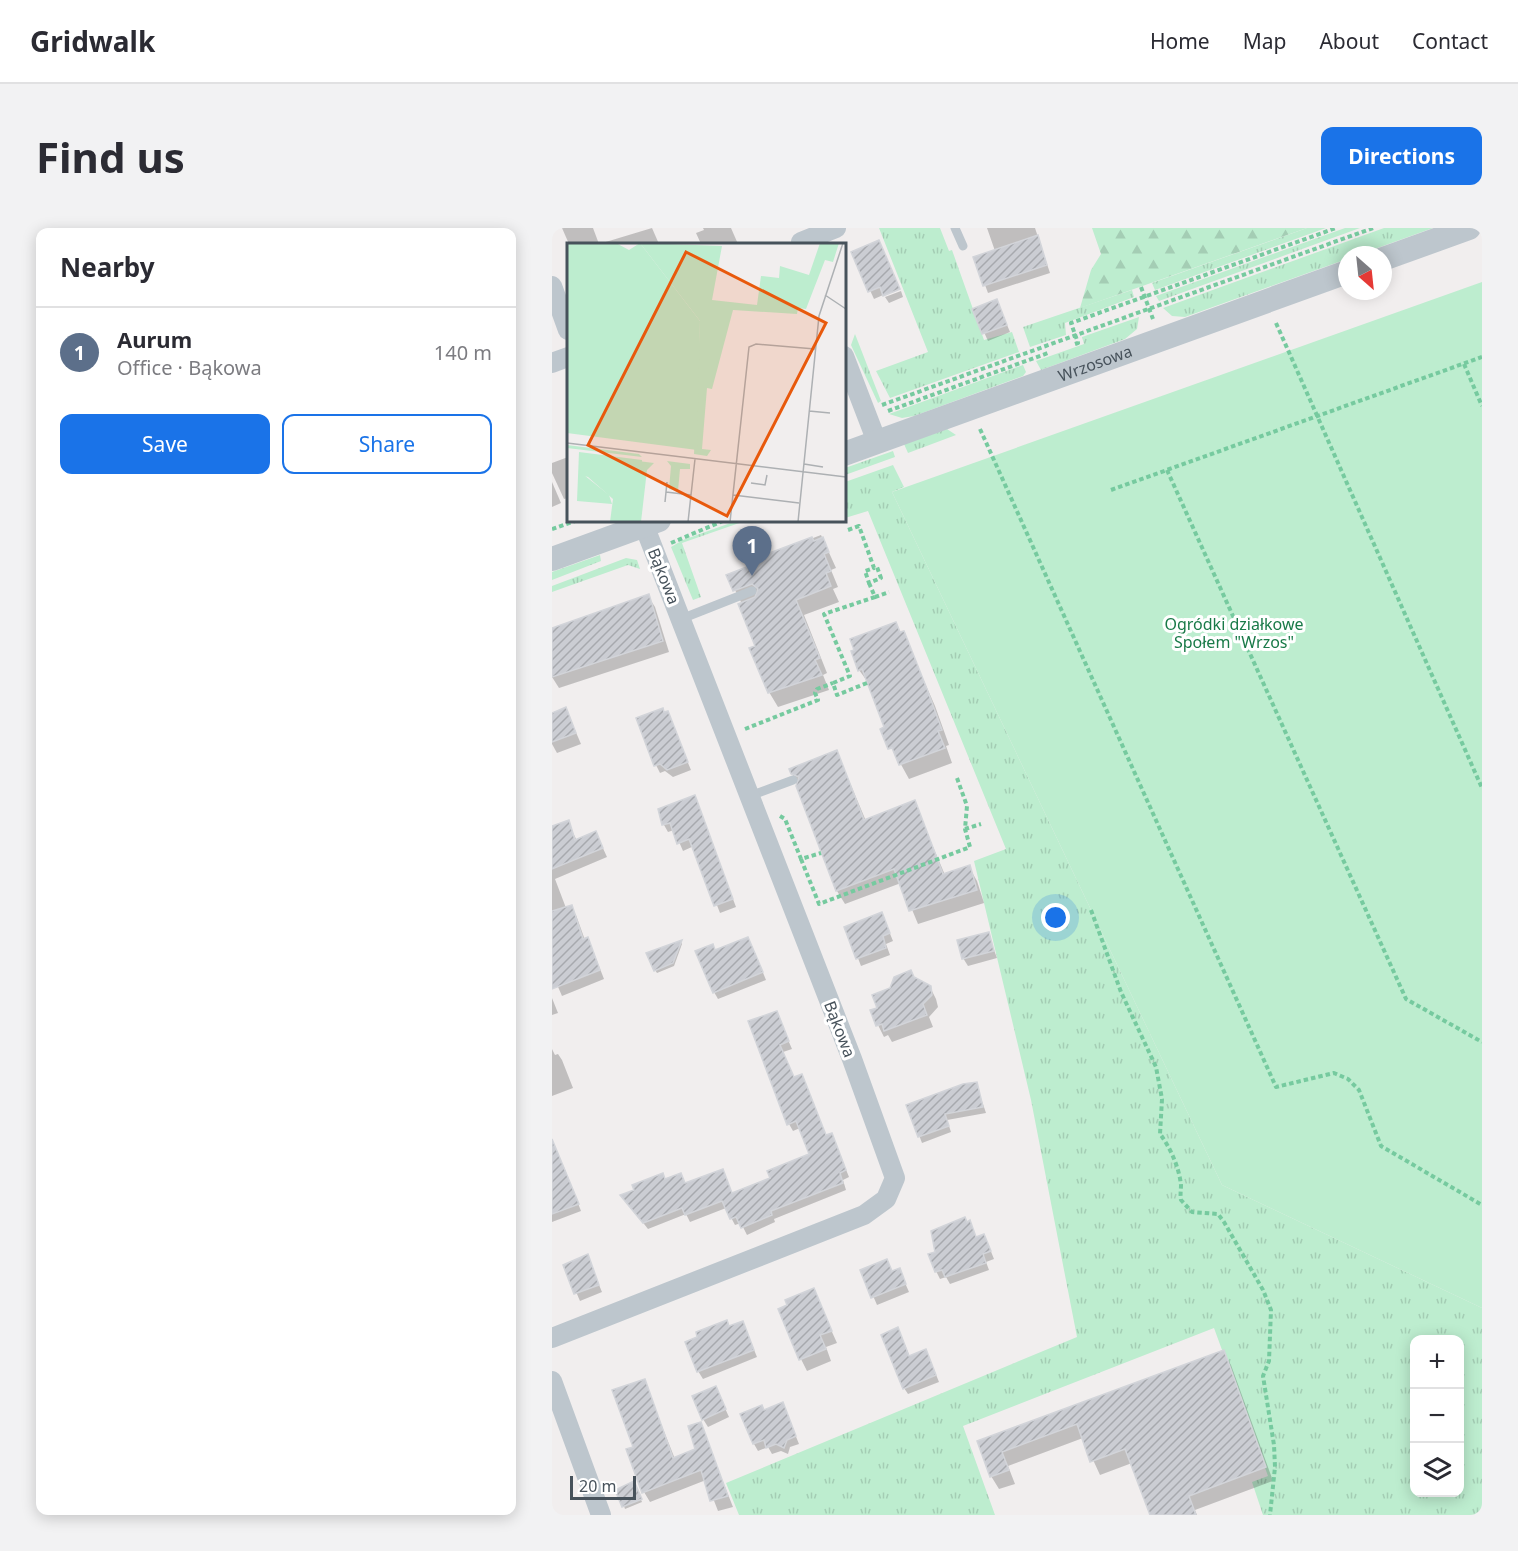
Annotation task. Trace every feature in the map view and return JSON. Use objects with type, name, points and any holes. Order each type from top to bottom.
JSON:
[{"type":"street","points":[[799,238],[836,228]]},
{"type":"street","points":[[1392,256],[1469,228]]},
{"type":"street","name":"Wrzosowa","points":[[846,453],[1338,275]]},
{"type":"street","points":[[552,286],[567,327]]},
{"type":"street","points":[[552,363],[567,357]]},
{"type":"street","points":[[846,361],[877,442]]},
{"type":"street","points":[[552,559],[648,522]]},
{"type":"street","name":"Bąkowa","points":[[552,1338],[864,1215],[879,1207],[893,1189],[895,1178],[892,1165],[681,619],[648,522]]},
{"type":"street","points":[[552,1381],[601,1515]]},
{"type":"lane","points":[[955,228],[963,246]]},
{"type":"lane","points":[[681,619],[752,591]]},
{"type":"lane","points":[[750,796],[793,780]]},
{"type":"path","points":[[1068,346],[1078,343],[1071,323],[1336,228]]},
{"type":"path","points":[[880,406],[1373,228]]},
{"type":"path","points":[[1141,286],[1161,339]]},
{"type":"path","points":[[1275,323],[1482,789]]},
{"type":"path","points":[[888,411],[1058,350]]},
{"type":"path","points":[[1111,490],[1482,357]]},
{"type":"path","points":[[1464,364],[1482,406]]},
{"type":"path","points":[[980,429],[1276,1087],[1334,1073],[1348,1079],[1359,1090],[1381,1146],[1482,1205]]},
{"type":"path","points":[[1167,470],[1406,999],[1482,1042]]},
{"type":"path","points":[[552,529],[572,522]]},
{"type":"path","points":[[667,545],[683,536],[720,522]]},
{"type":"path","points":[[848,530],[859,526],[874,568]]},
{"type":"path","points":[[869,583],[881,578],[878,567],[865,572],[869,583],[875,597]]},
{"type":"path","points":[[739,731],[818,700],[815,693],[817,689],[850,676],[824,614],[889,592]]},
{"type":"path","points":[[832,682],[837,695],[867,683]]},
{"type":"path","points":[[771,813],[785,819],[819,904],[970,846],[965,829],[967,806],[957,778]]},
{"type":"path","points":[[965,829],[981,824]]},
{"type":"path","points":[[801,860],[821,853]]},
{"type":"path","points":[[1091,909],[1121,992],[1156,1067],[1162,1099],[1160,1134],[1169,1144],[1181,1186],[1181,1200],[1192,1212],[1218,1214],[1263,1290],[1271,1310],[1269,1361],[1263,1376],[1274,1445],[1275,1467],[1270,1515]]},
{"type":"green space","points":[[879,228],[940,228],[949,251],[952,250],[984,340],[1012,332],[1019,352],[890,398],[876,371],[928,352]]},
{"type":"green space","points":[[1092,228],[1307,228],[1080,308],[1091,270],[1101,254]]},
{"type":"green space","points":[[1307,228],[1326,228],[1155,290],[1152,283]]},
{"type":"green space","points":[[1345,228],[1360,228],[1159,301],[1156,296]]},
{"type":"green space","points":[[1384,228],[1433,228],[1383,246],[1338,246],[1338,262],[1185,317],[1172,316],[1163,308]]},
{"type":"green space","name":"Ogródki działkowe Społem \"Wrzos\"","points":[[1482,282],[1482,1308],[1222,1185],[892,492]]},
{"type":"green space","points":[[1132,290],[1134,297],[1065,323],[1066,335],[1030,347],[1023,327]]},
{"type":"green space","points":[[1139,317],[1137,329],[1125,339],[1041,370],[1036,361],[1084,344],[1082,337]]},
{"type":"green space","points":[[855,334],[881,401],[878,403],[851,345]]},
{"type":"green space","points":[[1023,365],[1026,372],[1023,376],[914,416],[902,418],[889,414]]},
{"type":"green space","points":[[947,429],[956,435],[908,453],[904,444]]},
{"type":"green space","points":[[893,451],[895,457],[846,475],[846,468]]},
{"type":"green space","points":[[893,465],[904,487],[892,492],[1222,1185],[1482,1308],[1482,1515],[1263,1515],[1252,1482],[1268,1476],[1214,1328],[963,1426],[995,1515],[739,1515],[726,1483],[1077,1337],[1031,1100],[974,861],[1006,849],[868,511],[846,518],[846,482]]},
{"type":"green space","points":[[733,522],[742,522],[682,543],[701,597],[693,600],[671,547],[683,540]]},
{"type":"green space","points":[[600,555],[601,561],[552,580],[552,572]]},
{"type":"green space","points":[[626,558],[637,560],[640,569],[628,565],[552,592],[552,586]]},
{"type":"building","points":[[1038,235],[1047,265],[983,286],[973,257]]},
{"type":"building","points":[[879,240],[900,289],[883,296],[880,287],[868,292],[851,252]]},
{"type":"building","points":[[997,299],[1007,325],[982,334],[972,309]]},
{"type":"building","points":[[812,537],[814,541],[823,537],[829,552],[824,554],[831,571],[826,573],[831,586],[796,600],[820,658],[815,660],[822,675],[768,693],[749,648],[755,646],[738,604],[755,597],[758,589],[752,584],[733,591],[726,575],[752,565],[751,560]]},
{"type":"building","points":[[649,594],[663,641],[552,677],[552,628]]},
{"type":"building","points":[[896,622],[900,632],[904,631],[927,689],[942,730],[938,731],[945,748],[899,765],[892,748],[888,749],[880,729],[884,727],[862,669],[858,671],[851,651],[854,650],[850,639]]},
{"type":"building","points":[[566,707],[576,733],[552,742],[552,713]]},
{"type":"building","points":[[663,708],[664,712],[668,711],[688,762],[667,770],[660,764],[654,766],[636,718]]},
{"type":"building","points":[[837,750],[864,820],[915,800],[943,874],[970,865],[977,890],[909,911],[894,869],[836,891],[796,786],[799,777],[791,774],[789,769]]},
{"type":"building","points":[[695,795],[733,899],[714,906],[689,839],[677,844],[670,823],[662,825],[658,809]]},
{"type":"building","points":[[569,820],[575,840],[596,831],[603,848],[552,869],[552,826]]},
{"type":"building","points":[[572,905],[583,939],[588,937],[600,970],[552,989],[552,911]]},
{"type":"building","points":[[882,912],[890,933],[883,936],[886,948],[856,959],[844,927]]},
{"type":"building","points":[[989,932],[994,951],[962,959],[957,940]]},
{"type":"building","points":[[748,937],[763,972],[713,993],[695,951],[713,944],[715,950]]},
{"type":"building","points":[[682,940],[673,963],[654,971],[646,953]]},
{"type":"building","points":[[911,970],[914,977],[931,986],[932,995],[923,1004],[927,1015],[884,1031],[882,1024],[876,1026],[870,1010],[877,1008],[872,995],[890,988],[894,977]]},
{"type":"building","points":[[777,1011],[789,1041],[780,1045],[794,1077],[802,1074],[826,1135],[832,1133],[846,1170],[840,1173],[843,1183],[771,1211],[772,1215],[741,1228],[736,1217],[730,1219],[722,1201],[685,1215],[682,1208],[643,1223],[620,1195],[634,1190],[632,1185],[663,1173],[665,1179],[681,1173],[685,1183],[723,1169],[732,1193],[770,1178],[767,1171],[809,1154],[796,1121],[787,1125],[748,1021]]},
{"type":"building","points":[[977,1082],[983,1107],[945,1114],[949,1126],[918,1137],[906,1105],[963,1084]]},
{"type":"building","points":[[552,1139],[579,1204],[552,1214]]},
{"type":"building","points":[[965,1217],[967,1222],[970,1220],[976,1237],[984,1234],[991,1251],[983,1254],[986,1263],[945,1277],[942,1270],[935,1272],[928,1254],[935,1252],[931,1231]]},
{"type":"building","points":[[588,1254],[599,1285],[574,1294],[563,1265]]},
{"type":"building","points":[[887,1259],[892,1271],[900,1268],[906,1284],[871,1298],[860,1270]]},
{"type":"building","points":[[814,1288],[832,1331],[820,1335],[826,1349],[799,1360],[778,1309],[787,1305],[785,1300]]},
{"type":"building","points":[[727,1320],[729,1326],[743,1321],[754,1350],[697,1372],[685,1342],[697,1337],[696,1332]]},
{"type":"building","points":[[898,1327],[909,1356],[926,1349],[936,1375],[903,1389],[881,1335]]},
{"type":"building","points":[[1224,1350],[1266,1467],[1189,1496],[1196,1515],[1150,1515],[1125,1449],[1090,1462],[1077,1424],[1002,1452],[1009,1470],[990,1477],[977,1441]]},
{"type":"building","points":[[645,1379],[673,1458],[695,1449],[688,1426],[701,1422],[728,1496],[710,1501],[701,1470],[642,1493],[626,1449],[633,1447],[612,1390]]},
{"type":"building","points":[[716,1386],[726,1409],[702,1420],[692,1396]]},
{"type":"building","points":[[783,1402],[796,1436],[787,1440],[784,1448],[776,1444],[766,1448],[764,1440],[753,1444],[740,1414],[762,1405],[764,1410]]},
{"type":"building","points":[[634,1481],[642,1499],[622,1507],[615,1490]]},
{"type":"place","name":"Aurum","points":[[752,576]]}]
